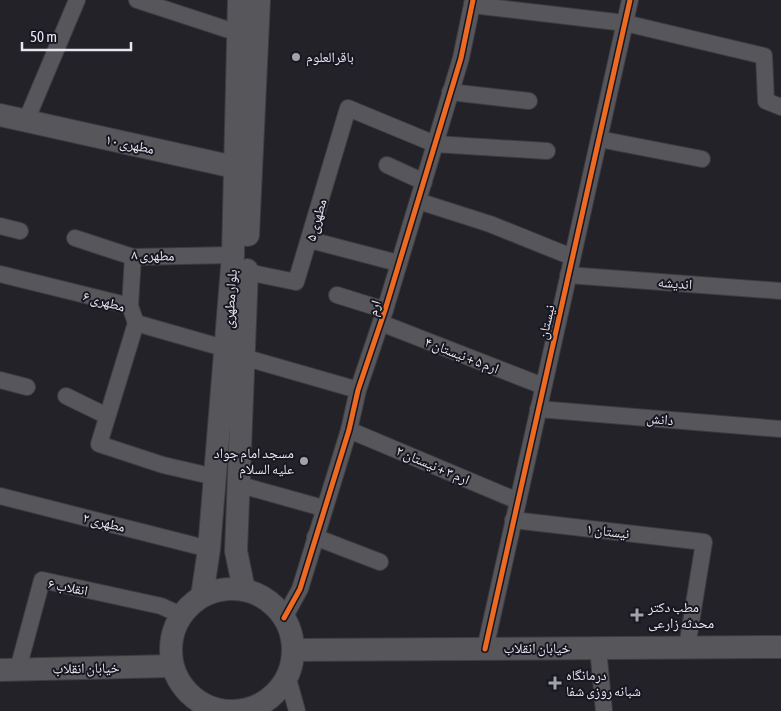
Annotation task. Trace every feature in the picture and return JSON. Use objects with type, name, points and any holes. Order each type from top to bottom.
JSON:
[{"type":"main road","name":"بلوار مطهری","points":[[239,0],[234,167],[240,263]]},
{"type":"main road","name":"بلوار مطهری","points":[[244,590],[236,551],[235,353],[259,0]]},
{"type":"main road","name":"مطهری ۱۰","points":[[0,115],[234,167]]},
{"type":"main road","name":"بلوار مطهری","points":[[202,596],[209,549],[215,476],[235,353]]},
{"type":"main road","points":[[222,589],[244,590],[266,600],[284,618],[289,628],[293,650],[287,675],[279,689],[267,700],[252,707],[236,711],[220,710],[204,704],[190,695],[179,682],[172,666],[170,649],[173,631],[181,615],[190,604],[202,596],[222,589]]},
{"type":"main road","name":"خیابان انقلاب","points":[[293,650],[781,647]]},
{"type":"main road","name":"خیابان انقلاب","points":[[9,670],[172,666]]},
{"type":"street","points":[[26,121],[77,0]]},
{"type":"street","points":[[137,0],[238,33]]},
{"type":"street","name":"نیستان","points":[[485,649],[630,0]]},
{"type":"street","points":[[472,3],[625,23],[764,56],[766,101],[781,108]]},
{"type":"street","name":"ارم","points":[[284,618],[300,589],[323,508],[349,430],[358,390],[383,317],[461,58],[472,3]]},
{"type":"street","points":[[450,92],[529,101]]},
{"type":"street","name":"مطهری ۵","points":[[240,263],[296,282],[348,108],[435,144]]},
{"type":"street","points":[[599,138],[702,159]]},
{"type":"street","points":[[435,144],[547,151]]},
{"type":"street","points":[[387,165],[424,182]]},
{"type":"street","points":[[418,201],[490,224],[572,258]]},
{"type":"street","points":[[0,226],[20,231]]},
{"type":"street","name":"مطهری ۸","points":[[75,238],[133,257],[240,263]]},
{"type":"street","points":[[310,240],[398,262]]},
{"type":"street","points":[[130,306],[133,257]]},
{"type":"street","name":"مطهری ۶","points":[[0,274],[130,306],[136,323],[358,390]]},
{"type":"street","name":"اندیشه","points":[[568,275],[781,291]]},
{"type":"street","name":"ارم ۵ + نیستان ۴","points":[[338,295],[383,317],[543,386]]},
{"type":"street","points":[[136,323],[99,444],[163,465],[215,476]]},
{"type":"street","points":[[0,380],[27,387]]},
{"type":"street","points":[[66,396],[107,416]]},
{"type":"street","name":"دانش","points":[[538,409],[781,430]]},
{"type":"street","name":"ارم ۳ + نیستان ۲","points":[[349,430],[518,501]]},
{"type":"street","points":[[237,484],[323,508]]},
{"type":"street","name":"مطهری ۲","points":[[0,496],[209,549]]},
{"type":"street","name":"نیستان ۱","points":[[513,520],[704,542],[686,648]]},
{"type":"street","points":[[315,538],[380,562]]},
{"type":"street","name":"انقلاب ۶","points":[[9,670],[42,580],[160,606],[181,615]]},
{"type":"street","points":[[598,648],[604,711]]},
{"type":"street","points":[[287,675],[297,711]]},
{"type":"cycle path","points":[[284,618],[300,589],[349,430],[358,390],[385,310],[461,58],[473,0]]},
{"type":"cycle path","points":[[485,649],[630,0]]},
{"type":"place","name":"باقرالعلوم","points":[[296,57]]},
{"type":"place","name":"مسجد امام جواد علیه السلام","points":[[304,461]]},
{"type":"place","name":"مطب دکتر محدثه زارعی","points":[[637,615]]},
{"type":"place","name":"درمانگاه شبانه روزی شفا","points":[[555,683]]}]
